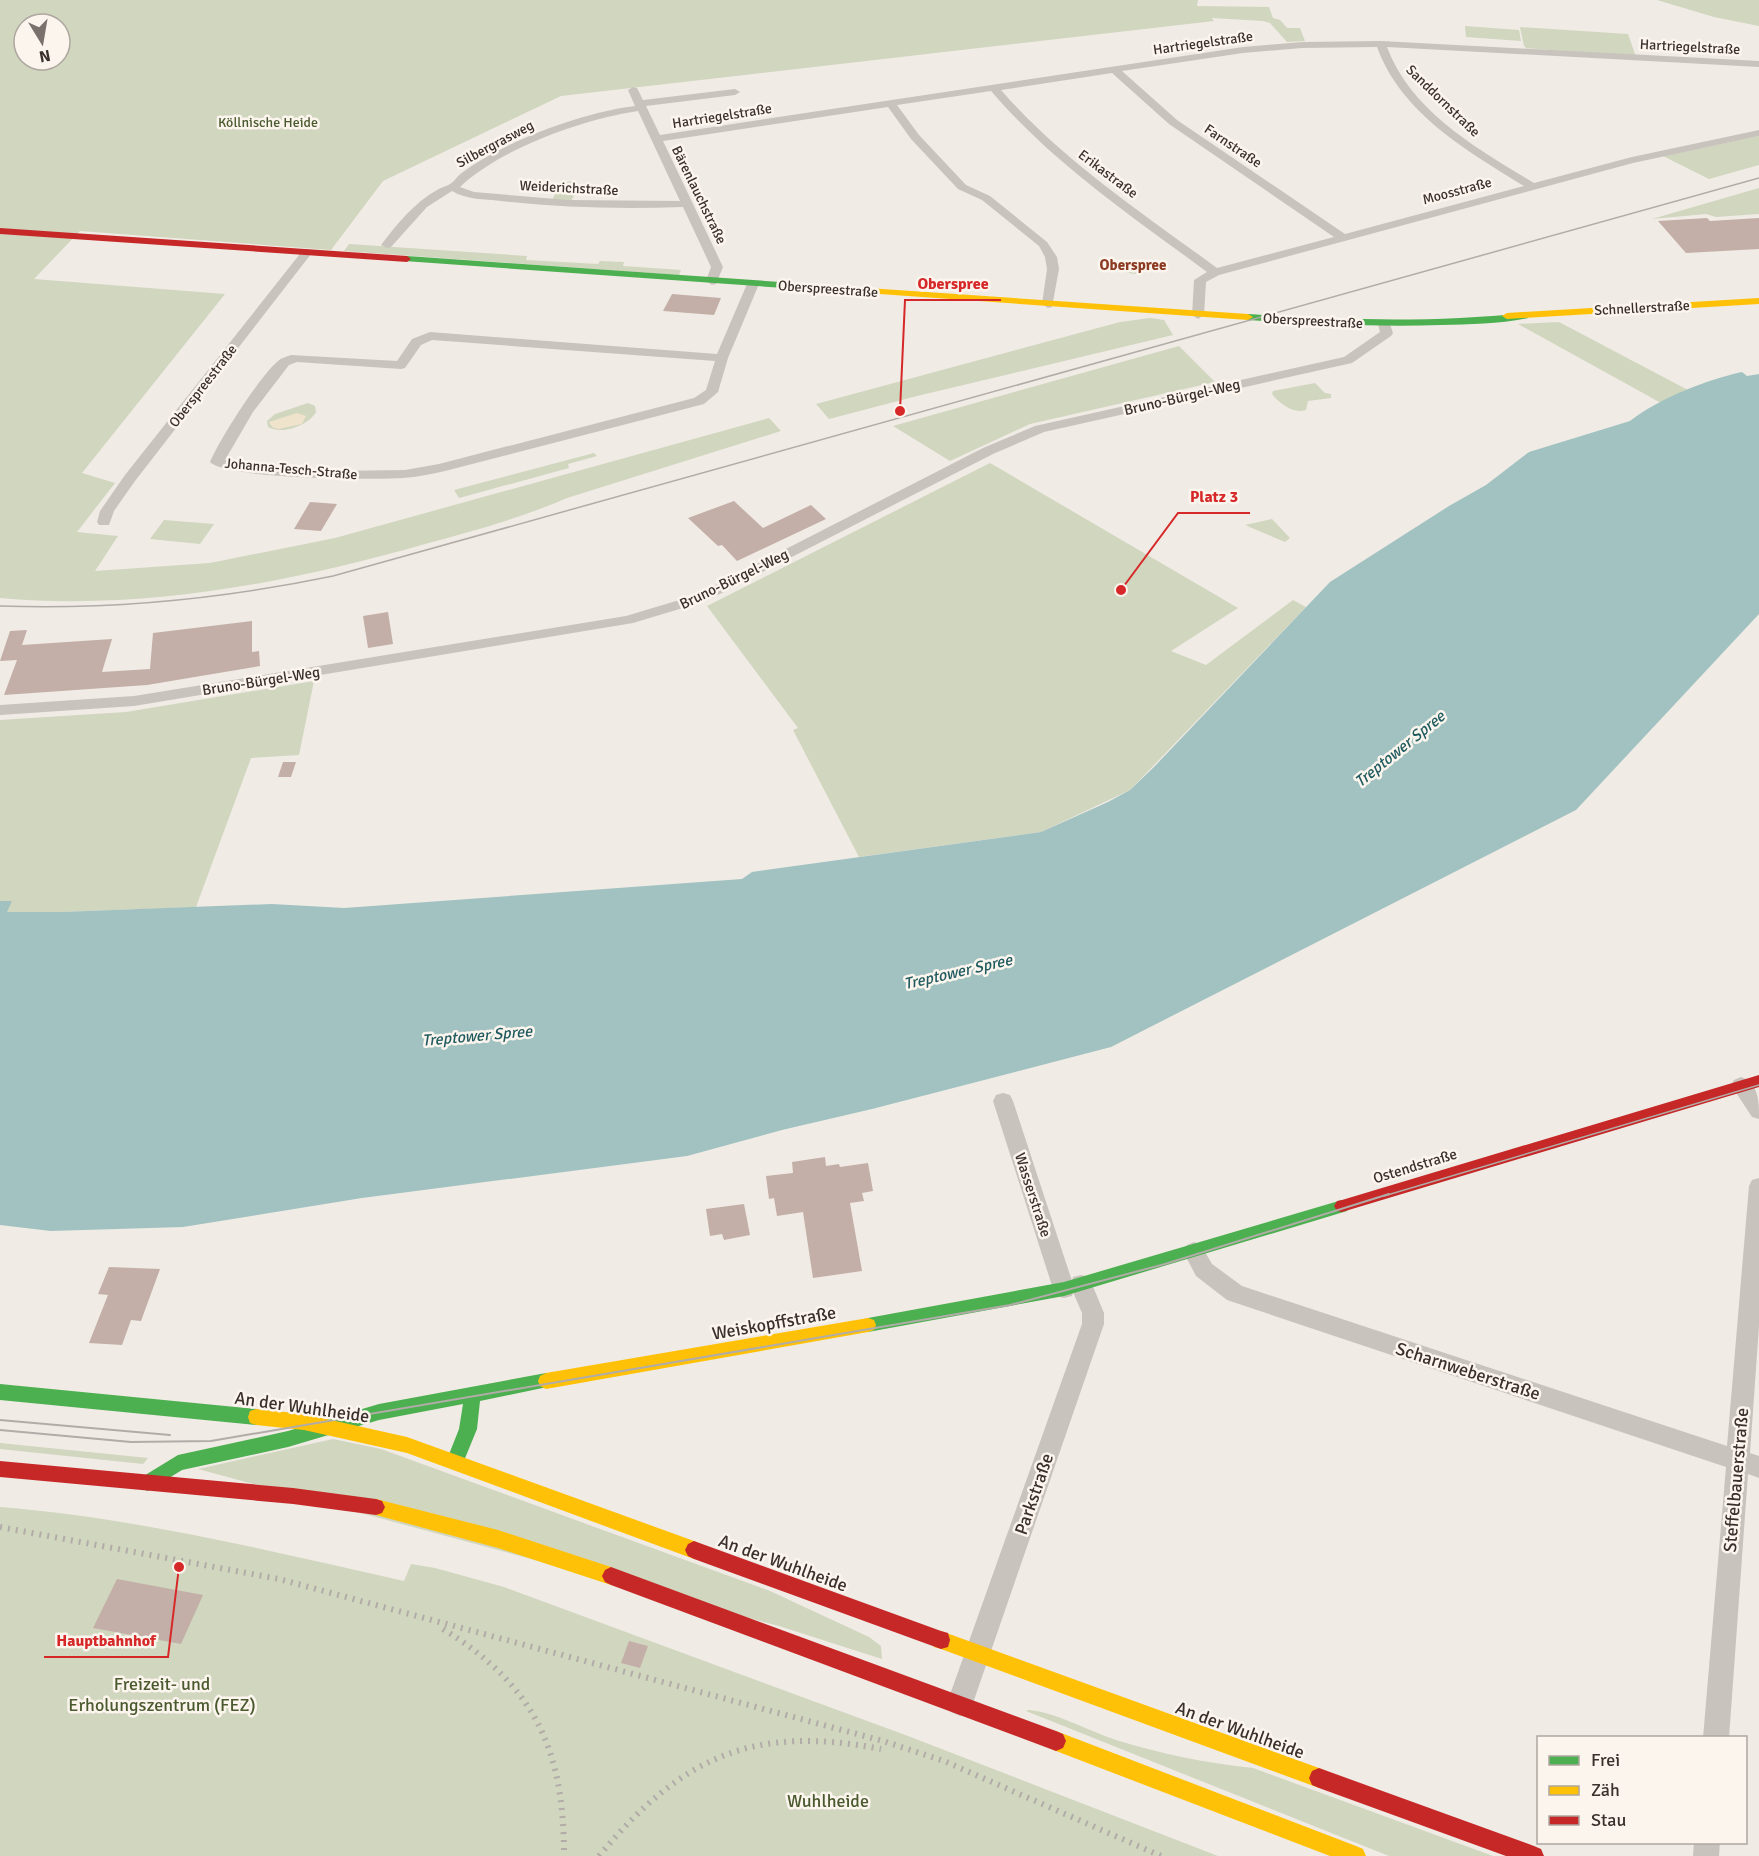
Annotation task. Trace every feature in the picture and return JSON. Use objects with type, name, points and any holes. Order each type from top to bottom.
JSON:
[{"type":"main road","name":"Oberspreestraße","points":[[0,231],[1198,315],[1384,324]]},
{"type":"main road","name":"Schnellerstraße","points":[[1384,324],[1458,320],[1484,316],[1525,316],[1759,301]]},
{"type":"main road","name":"Ostendstraße","points":[[1073,1287],[1750,1083]]},
{"type":"main road","name":"Weiskopffstraße","points":[[148,1483],[178,1463],[288,1439],[380,1412],[1017,1299],[1073,1287]]},
{"type":"main road","name":"An der Wuhlheide","points":[[0,1392],[330,1426],[407,1445],[1534,1856]]},
{"type":"main road","points":[[455,1462],[465,1441],[472,1417],[473,1394]]},
{"type":"main road","points":[[0,1469],[328,1499],[400,1511],[470,1529],[562,1558],[960,1703],[1356,1856]]},
{"type":"street","name":"Hartriegelstraße","points":[[655,139],[1268,47],[1381,44],[1756,66]]},
{"type":"street","name":"Sanddornstraße","points":[[1381,44],[1384,58],[1395,77],[1427,111],[1470,149],[1532,186]]},
{"type":"street","name":"Farnstraße","points":[[1115,70],[1151,104],[1180,127],[1342,237]]},
{"type":"street","name":"Erikastraße","points":[[994,88],[1026,125],[1079,172],[1215,272]]},
{"type":"street","name":"Bärenlauchstraße","points":[[633,90],[685,204],[717,267],[712,281]]},
{"type":"street","name":"Silbergrasweg","points":[[387,245],[423,205],[442,191],[453,187],[467,174],[488,161],[540,136],[594,116],[640,106],[735,92]]},
{"type":"street","points":[[891,104],[915,137],[962,187],[986,198],[1043,244],[1051,256],[1053,269],[1048,304]]},
{"type":"street","name":"Moosstraße","points":[[1215,272],[1632,160],[1759,133]]},
{"type":"street","name":"Weiderichstraße","points":[[453,187],[458,191],[473,194],[554,204],[615,206],[685,204]]},
{"type":"street","name":"Oberspreestraße","points":[[104,522],[106,511],[130,478],[307,252]]},
{"type":"street","points":[[1198,315],[1200,280],[1215,272]]},
{"type":"street","name":"Johanna-Tesch-Straße","points":[[722,358],[430,336],[416,342],[401,365],[295,358],[282,364],[235,429],[218,455],[217,462],[227,466],[334,475],[377,476],[429,470],[699,401],[712,392],[722,358],[753,284]]},
{"type":"street","name":"Bruno-Bürgel-Weg","points":[[0,710],[134,701],[483,645],[655,614],[701,598],[988,451],[1040,429],[1348,360],[1387,333],[1384,324]]},
{"type":"street","points":[[1750,1083],[1759,1111]]},
{"type":"street","name":"Wasserstraße","points":[[1003,1101],[1073,1287]]},
{"type":"street","name":"Steffelbauerstraße","points":[[1716,1736],[1748,1463],[1759,1186]]},
{"type":"street","name":"Scharnweberstraße","points":[[1194,1251],[1204,1270],[1235,1293],[1748,1463]]},
{"type":"street","name":"Parkstraße","points":[[960,1703],[1093,1324],[1093,1313],[1073,1287]]},
{"type":"green space","name":"Köllnische Heide","points":[[0,0],[1198,0],[1197,6],[1269,7],[1273,18],[1280,20],[1287,28],[1300,28],[1305,41],[1287,42],[1270,23],[1212,18],[1214,21],[561,96],[383,181],[331,250],[80,231],[34,279],[225,294],[82,473],[115,483],[77,532],[118,536],[95,571],[210,563],[335,538],[769,418],[781,431],[567,498],[497,524],[321,571],[268,582],[161,597],[107,601],[0,598]]},
{"type":"green space","points":[[1657,0],[1759,0],[1759,26],[1714,17]]},
{"type":"green space","points":[[1465,26],[1519,30],[1521,41],[1466,37]]},
{"type":"green space","points":[[1520,27],[1628,34],[1636,57],[1526,48]]},
{"type":"green space","points":[[1759,136],[1759,165],[1709,179],[1663,156]]},
{"type":"green space","points":[[572,181],[580,185],[571,201],[552,200],[561,184]]},
{"type":"green space","points":[[1759,188],[1759,214],[1716,217],[1706,214],[1652,219]]},
{"type":"green space","points":[[349,244],[527,256],[526,260],[598,264],[600,261],[624,262],[623,266],[681,270],[679,275],[344,251]]},
{"type":"green space","points":[[1131,260],[1143,262],[1147,269],[1135,274],[1109,269],[1110,262]]},
{"type":"green space","points":[[1150,318],[1164,320],[1173,335],[829,419],[816,404],[1120,322]]},
{"type":"green space","points":[[1559,322],[1688,390],[1661,403],[1518,324]]},
{"type":"green space","points":[[1179,346],[1215,382],[1030,424],[950,461],[893,426]]},
{"type":"green space","points":[[1315,383],[1325,393],[1331,394],[1331,398],[1308,401],[1306,410],[1296,411],[1287,407],[1272,394],[1273,391]]},
{"type":"green space","points":[[308,403],[315,406],[316,412],[301,425],[280,430],[268,427],[267,421],[275,414]]},
{"type":"green space","points":[[594,453],[597,456],[568,464],[569,468],[459,498],[454,490]]},
{"type":"green space","points":[[990,463],[1238,608],[1171,651],[1206,665],[1293,600],[1306,607],[1130,790],[1041,832],[859,857],[793,730],[798,728],[707,606]]},
{"type":"green space","points":[[1272,519],[1290,538],[1285,542],[1245,525]]},
{"type":"green space","points":[[164,520],[214,524],[200,544],[150,539]]},
{"type":"green space","points":[[314,681],[299,755],[251,758],[196,907],[6,912],[11,901],[0,901],[0,720],[126,712]]},
{"type":"green space","points":[[333,1439],[381,1449],[770,1591],[869,1637],[881,1646],[882,1659],[779,1626],[198,1469]]},
{"type":"green space","points":[[0,1443],[148,1458],[143,1464],[0,1449]]},
{"type":"green space","name":"Freizeit- und Erholungszentrum (FEZ)","points":[[0,1507],[153,1527],[404,1581],[411,1564],[435,1568],[504,1587],[908,1736],[1218,1856],[0,1856]]},
{"type":"green space","points":[[1026,1711],[1049,1714],[1116,1740],[1150,1750],[1201,1761],[1253,1768],[1493,1856],[1389,1856]]},
{"type":"sand","points":[[297,413],[306,416],[302,424],[278,429],[272,427],[269,422]]},
{"type":"water","name":"Treptower Spree","points":[[1742,372],[1747,376],[1759,374],[1759,614],[1576,810],[1111,1047],[687,1156],[362,1198],[183,1227],[51,1231],[0,1225],[0,901],[12,901],[7,912],[272,904],[344,908],[742,879],[752,872],[1041,832],[1130,790],[1330,582],[1486,485],[1529,452],[1630,421],[1655,405],[1684,391]]},
{"type":"building","points":[[1707,218],[1710,221],[1759,218],[1759,249],[1686,253],[1658,221]]},
{"type":"building","points":[[672,294],[721,298],[714,315],[663,311]]},
{"type":"building","points":[[734,501],[763,528],[811,505],[826,519],[737,561],[722,545],[718,546],[688,518]]},
{"type":"building","points":[[310,502],[337,504],[321,531],[294,529]]},
{"type":"building","points":[[388,612],[393,644],[368,648],[363,616]]},
{"type":"building","points":[[252,621],[252,652],[259,651],[260,666],[147,685],[4,695],[17,660],[0,661],[10,631],[27,630],[22,645],[112,639],[102,672],[150,669],[153,633]]},
{"type":"building","points":[[283,762],[296,762],[291,777],[278,777]]},
{"type":"building","points":[[825,1157],[826,1166],[839,1164],[840,1167],[868,1163],[873,1191],[862,1193],[864,1201],[850,1203],[862,1271],[813,1278],[803,1212],[777,1216],[774,1198],[769,1199],[766,1176],[793,1173],[792,1162]]},
{"type":"building","points":[[744,1204],[750,1235],[724,1240],[722,1234],[710,1236],[706,1209]]},
{"type":"building","points":[[109,1267],[160,1269],[141,1321],[131,1320],[122,1345],[89,1343],[108,1295],[98,1294]]},
{"type":"building","points":[[117,1579],[203,1595],[181,1644],[93,1628]]},
{"type":"building","points":[[629,1641],[648,1646],[640,1668],[621,1663]]},
{"type":"tram line","points":[[0,606],[84,606],[167,601],[250,591],[333,576],[1759,178]]},
{"type":"tram line","points":[[1384,1196],[1759,1085]]},
{"type":"tram line","points":[[0,1430],[131,1442],[211,1441],[1010,1305],[1165,1264],[1389,1194]]},
{"type":"tram line","points":[[0,1420],[170,1435]]},
{"type":"railway","points":[[0,1527],[279,1579],[883,1741],[944,1761],[1161,1856]]},
{"type":"railway","points":[[443,1629],[475,1651],[501,1673],[522,1698],[538,1724],[550,1752],[558,1783],[563,1818],[564,1856]]},
{"type":"railway","points":[[599,1856],[629,1822],[660,1794],[691,1772],[723,1756],[757,1746],[794,1741],[835,1742],[881,1749]]},
{"type":"traffic: fast","points":[[407,259],[868,291]]},
{"type":"traffic: fast","points":[[1248,317],[1422,323],[1525,316]]},
{"type":"traffic: fast","points":[[868,1325],[1064,1289],[1342,1206]]},
{"type":"traffic: fast","points":[[148,1483],[178,1463],[288,1439],[379,1412],[546,1381]]},
{"type":"traffic: fast","points":[[0,1392],[256,1417]]},
{"type":"traffic: fast","points":[[455,1462],[468,1429],[473,1394]]},
{"type":"traffic: slow","points":[[868,291],[1248,317]]},
{"type":"traffic: slow","points":[[1507,316],[1759,301]]},
{"type":"traffic: slow","points":[[546,1381],[868,1325]]},
{"type":"traffic: slow","points":[[256,1417],[304,1422],[407,1445],[694,1550]]},
{"type":"traffic: slow","points":[[376,1507],[498,1539],[611,1576]]},
{"type":"traffic: slow","points":[[941,1640],[1319,1778]]},
{"type":"traffic: slow","points":[[1056,1741],[1356,1856]]},
{"type":"traffic: jam","points":[[0,231],[407,259]]},
{"type":"traffic: jam","points":[[1342,1206],[1759,1081]]},
{"type":"traffic: jam","points":[[0,1469],[293,1496],[376,1507]]},
{"type":"traffic: jam","points":[[694,1550],[941,1640]]},
{"type":"traffic: jam","points":[[611,1576],[1056,1741]]},
{"type":"traffic: jam","points":[[1319,1778],[1534,1856]]},
{"type":"place","name":"Oberspree","points":[[900,411]]},
{"type":"place","name":"Platz 3","points":[[1121,590]]},
{"type":"place","name":"Hauptbahnhof","points":[[179,1567]]},
{"type":"district","name":"Oberspree","points":[[1133,265]]},
{"type":"park label","name":"Wuhlheide","points":[[828,1801]]}]
